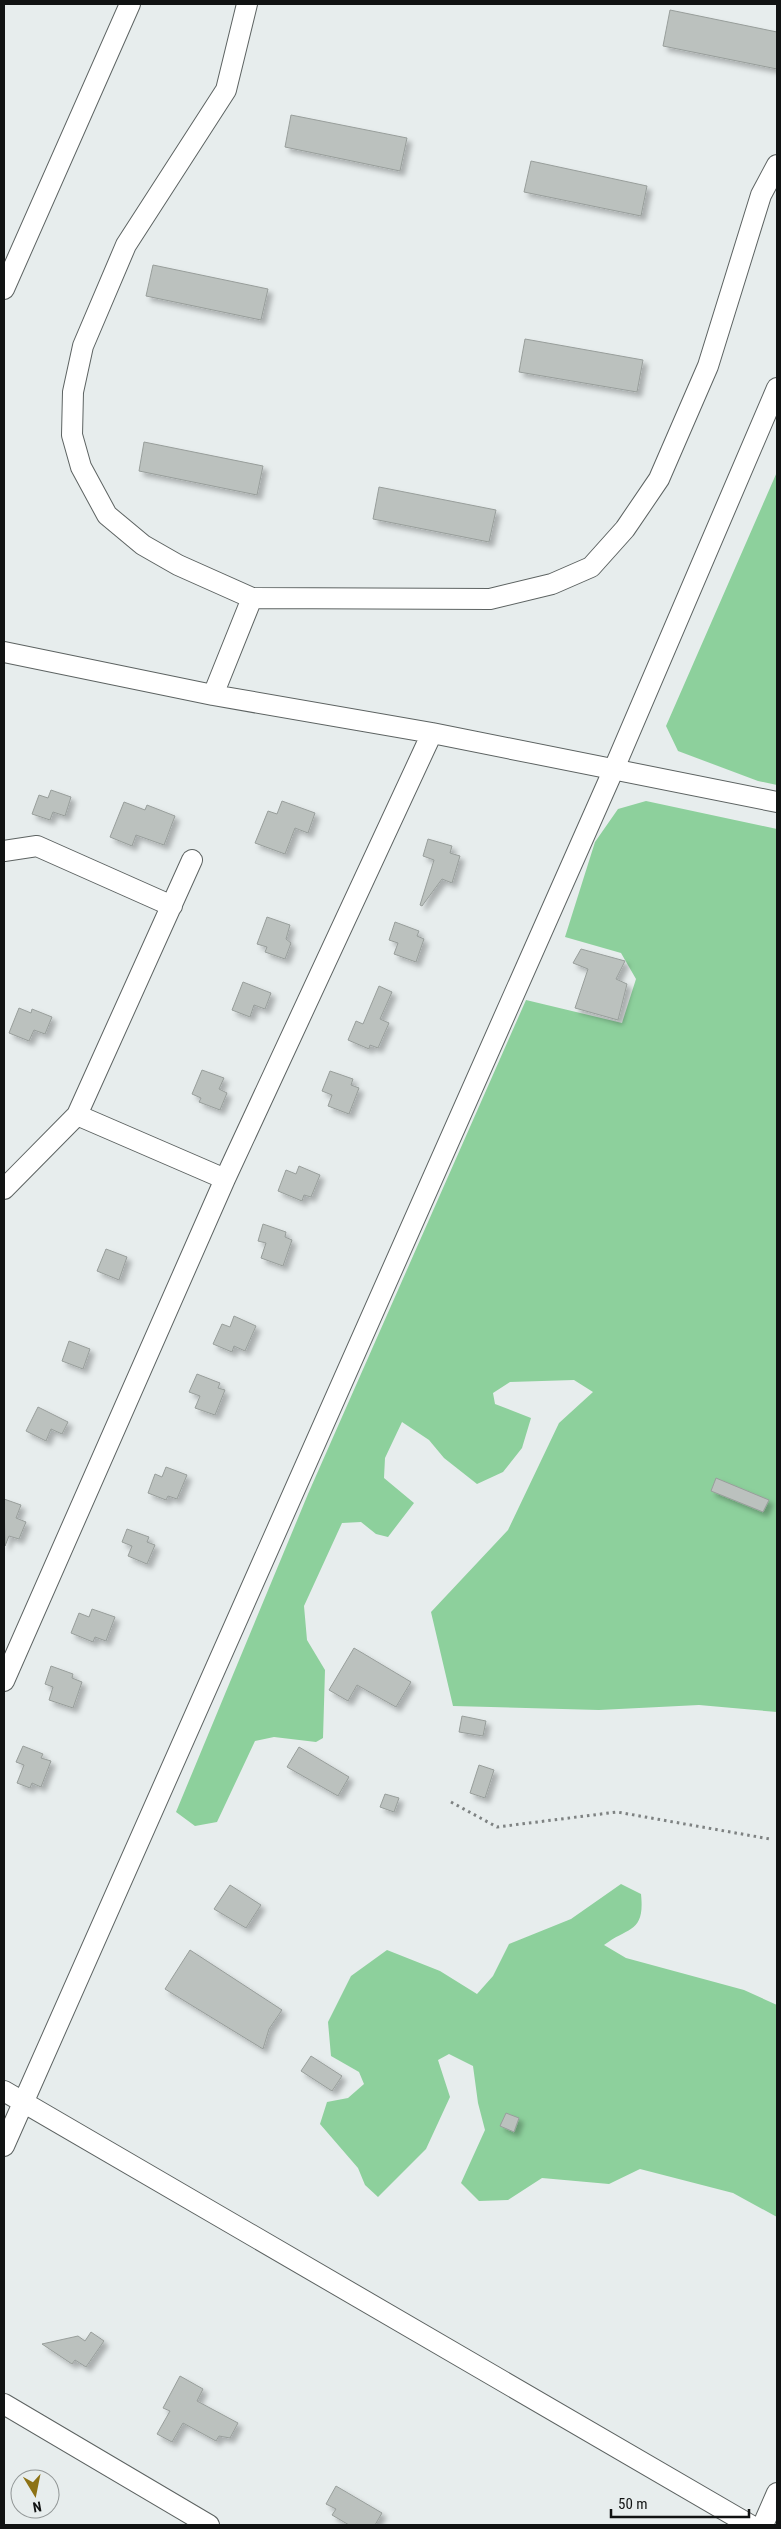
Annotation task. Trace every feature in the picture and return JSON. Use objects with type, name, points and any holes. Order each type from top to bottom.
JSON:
[{"type":"street","points":[[4,289],[130,4]]},
{"type":"street","points":[[247,4],[226,90],[126,245],[83,346],[73,392],[72,435],[81,467],[107,515],[143,545],[178,565],[252,598],[490,599],[552,584],[591,567],[625,529],[659,480],[708,366],[761,195],[777,165]]},
{"type":"street","points":[[4,2146],[614,770],[777,388]]},
{"type":"street","points":[[213,695],[252,598]]},
{"type":"street","points":[[4,652],[213,695],[432,734],[777,802]]},
{"type":"street","points":[[4,1682],[225,1179],[432,734]]},
{"type":"street","points":[[4,851],[36,846],[172,906]]},
{"type":"street","points":[[4,1189],[77,1114],[192,860]]},
{"type":"street","points":[[77,1114],[225,1179]]},
{"type":"street","points":[[4,2091],[750,2525]]},
{"type":"street","points":[[4,2404],[209,2525]]},
{"type":"street","points":[[763,2525],[777,2493]]},
{"type":"path","points":[[451,1802],[497,1828],[617,1812],[770,1839]]},
{"type":"green space","points":[[777,472],[777,785],[758,781],[678,751],[666,726]]},
{"type":"green space","points":[[646,801],[777,829],[777,1712],[699,1705],[599,1710],[453,1706],[431,1612],[508,1530],[559,1423],[593,1392],[574,1380],[510,1382],[493,1393],[495,1404],[531,1418],[522,1448],[503,1472],[477,1484],[444,1458],[429,1440],[402,1422],[385,1458],[384,1478],[414,1503],[388,1537],[376,1534],[361,1522],[342,1523],[304,1606],[307,1640],[325,1670],[323,1738],[316,1742],[274,1737],[255,1741],[217,1822],[195,1826],[176,1812],[308,1494],[526,1000],[622,1023],[636,979],[621,953],[565,937],[595,842],[618,809]]},
{"type":"green space","points":[[621,1884],[641,1894],[642,1907],[640,1916],[638,1922],[633,1927],[604,1945],[626,1958],[744,1990],[777,2005],[777,2217],[733,2193],[640,2169],[609,2184],[542,2178],[508,2200],[479,2201],[461,2183],[485,2130],[478,2103],[473,2066],[449,2054],[438,2060],[450,2097],[426,2149],[378,2197],[365,2185],[358,2168],[320,2124],[327,2102],[348,2098],[364,2084],[359,2072],[331,2056],[328,2022],[351,1976],[387,1950],[440,1971],[477,1994],[493,1976],[509,1944],[571,1919]]},
{"type":"building","points":[[670,10],[777,32],[777,69],[663,46]]},
{"type":"building","points":[[291,115],[407,138],[400,171],[285,147]]},
{"type":"building","points":[[531,161],[647,186],[641,216],[524,192]]},
{"type":"building","points":[[153,265],[268,289],[261,320],[146,296]]},
{"type":"building","points":[[525,339],[643,360],[637,392],[519,372]]},
{"type":"building","points":[[144,442],[263,466],[257,495],[139,471]]},
{"type":"building","points":[[379,487],[496,510],[489,542],[373,519]]},
{"type":"building","points":[[51,790],[71,797],[65,816],[53,812],[50,820],[32,814],[39,795],[48,798]]},
{"type":"building","points":[[282,801],[315,813],[308,833],[295,828],[285,854],[255,843],[268,811],[277,814]]},
{"type":"building","points":[[124,802],[145,810],[147,805],[175,816],[164,845],[136,835],[132,846],[110,837]]},
{"type":"building","points":[[428,839],[452,846],[450,853],[460,856],[452,883],[442,879],[422,906],[420,905],[434,860],[423,856]]},
{"type":"building","points":[[267,917],[290,925],[286,939],[291,943],[285,959],[265,952],[267,947],[257,944]]},
{"type":"building","points":[[395,922],[419,931],[417,936],[424,939],[416,962],[394,954],[398,943],[389,940]]},
{"type":"building","points":[[581,949],[625,961],[616,979],[627,984],[618,1020],[575,1008],[588,969],[573,963]]},
{"type":"building","points":[[243,982],[271,993],[265,1009],[254,1005],[250,1017],[232,1010]]},
{"type":"building","points":[[379,986],[392,992],[380,1019],[389,1023],[378,1048],[370,1045],[369,1049],[348,1040],[356,1021],[363,1024]]},
{"type":"building","points":[[19,1008],[31,1013],[32,1009],[52,1017],[45,1034],[34,1030],[29,1041],[9,1033]]},
{"type":"building","points":[[202,1070],[224,1078],[219,1089],[227,1093],[220,1110],[199,1102],[201,1098],[192,1094]]},
{"type":"building","points":[[330,1071],[353,1079],[351,1085],[359,1088],[349,1114],[328,1106],[332,1095],[322,1091]]},
{"type":"building","points":[[299,1166],[320,1175],[311,1197],[304,1195],[302,1201],[278,1191],[286,1170],[296,1174]]},
{"type":"building","points":[[263,1224],[286,1232],[285,1237],[292,1240],[283,1266],[261,1258],[266,1243],[258,1241]]},
{"type":"building","points":[[106,1249],[127,1257],[119,1280],[97,1271]]},
{"type":"building","points":[[234,1316],[256,1326],[245,1351],[234,1346],[232,1352],[213,1344],[222,1324],[230,1327]]},
{"type":"building","points":[[69,1341],[90,1349],[83,1369],[62,1361]]},
{"type":"building","points":[[197,1374],[220,1383],[218,1388],[225,1390],[215,1415],[195,1408],[200,1396],[189,1392]]},
{"type":"building","points":[[38,1407],[68,1422],[62,1434],[51,1429],[46,1441],[26,1431]]},
{"type":"building","points":[[166,1467],[187,1475],[177,1499],[168,1496],[166,1500],[148,1493],[155,1474],[162,1477]]},
{"type":"building","points":[[716,1478],[769,1500],[763,1512],[711,1491]]},
{"type":"building","points":[[4,1499],[21,1505],[16,1518],[26,1522],[19,1539],[9,1536],[5,1546]]},
{"type":"building","points":[[127,1529],[149,1537],[147,1542],[155,1545],[147,1564],[128,1556],[132,1546],[122,1542]]},
{"type":"building","points":[[92,1609],[115,1617],[106,1641],[95,1637],[93,1642],[71,1633],[79,1613],[89,1617]]},
{"type":"building","points":[[354,1648],[411,1682],[396,1707],[357,1685],[348,1701],[329,1690]]},
{"type":"building","points":[[51,1666],[73,1674],[72,1678],[82,1682],[73,1708],[49,1700],[53,1687],[45,1684]]},
{"type":"building","points":[[462,1716],[486,1721],[483,1736],[459,1732]]},
{"type":"building","points":[[23,1746],[43,1754],[41,1758],[51,1761],[41,1787],[32,1783],[30,1788],[17,1783],[24,1765],[16,1762]]},
{"type":"building","points":[[299,1747],[349,1777],[338,1796],[287,1767]]},
{"type":"building","points":[[479,1765],[494,1770],[485,1798],[470,1793]]},
{"type":"building","points":[[385,1794],[399,1798],[394,1812],[380,1807]]},
{"type":"building","points":[[230,1885],[261,1905],[246,1928],[214,1909]]},
{"type":"building","points":[[190,1950],[282,2010],[269,2029],[263,2049],[165,1989]]},
{"type":"building","points":[[311,2056],[342,2076],[332,2091],[301,2071]]},
{"type":"building","points":[[506,2113],[519,2118],[514,2132],[500,2126]]},
{"type":"building","points":[[91,2332],[104,2341],[86,2367],[75,2360],[72,2364],[42,2344],[78,2336],[85,2341]]},
{"type":"building","points":[[180,2376],[203,2389],[197,2401],[238,2423],[230,2438],[219,2436],[216,2441],[183,2423],[172,2442],[157,2434],[170,2411],[163,2408]]},
{"type":"building","points":[[336,2486],[382,2513],[375,2525],[349,2525],[332,2515],[336,2509],[326,2504]]}]
